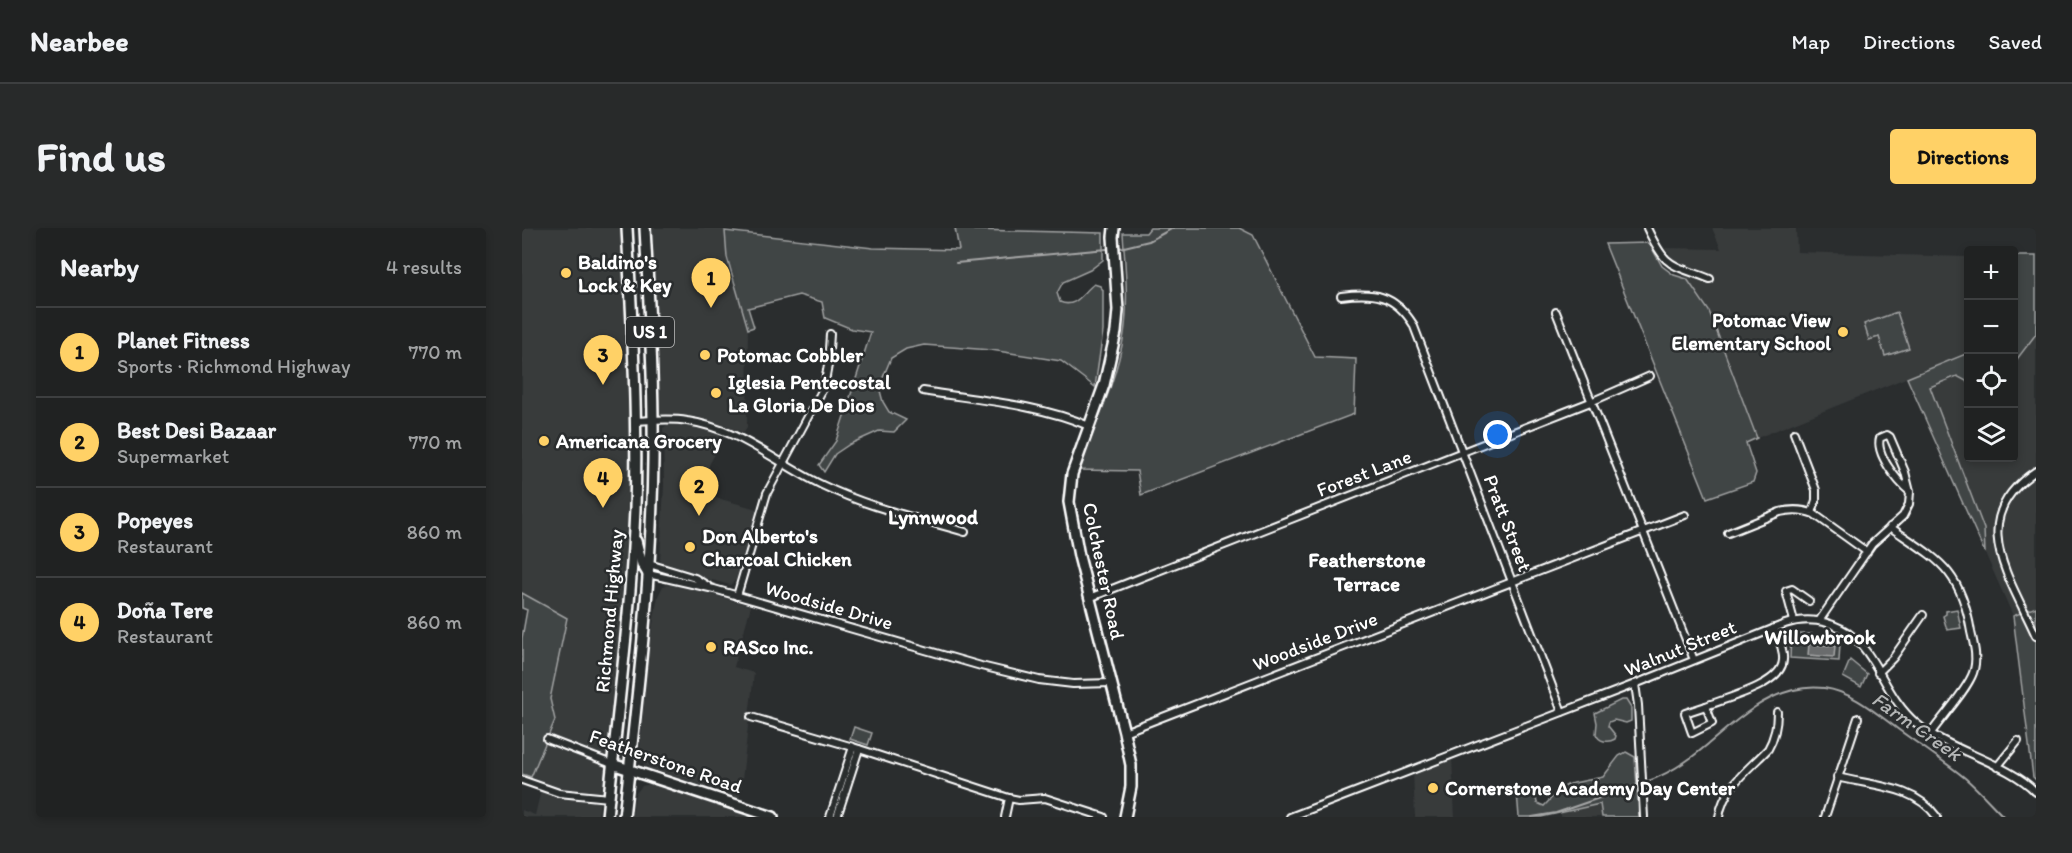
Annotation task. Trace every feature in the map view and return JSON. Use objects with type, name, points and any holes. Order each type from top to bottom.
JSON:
[{"type":"main road","name":"Richmond Highway","points":[[607,817],[627,630],[634,530],[636,421],[627,228]]},
{"type":"main road","name":"Richmond Highway","points":[[624,817],[649,569],[653,420],[645,228]]},
{"type":"main road","name":"Colchester Road","points":[[1114,228],[1118,310],[1116,332],[1104,385],[1072,474],[1069,502],[1089,598],[1124,732],[1132,777],[1125,817]]},
{"type":"main road","points":[[634,530],[641,561],[649,569]]},
{"type":"main road","name":"Featherstone Road","points":[[612,764],[773,817]]},
{"type":"street","points":[[1647,228],[1657,249],[1669,263],[1710,279]]},
{"type":"street","name":"Pratt Street","points":[[1341,297],[1360,294],[1375,295],[1393,302],[1413,324],[1562,712]]},
{"type":"street","points":[[1556,312],[1694,660]]},
{"type":"street","points":[[736,596],[763,503],[824,387],[830,334]]},
{"type":"street","name":"Forest Lane","points":[[1089,598],[1593,401],[1650,376]]},
{"type":"street","points":[[923,391],[1059,415],[1089,426]]},
{"type":"street","points":[[636,421],[686,420],[726,431],[821,485],[854,499],[965,532]]},
{"type":"street","points":[[1794,433],[1816,490],[1812,513]]},
{"type":"street","points":[[1819,621],[1867,552],[1879,537],[1898,522],[1907,508],[1910,492],[1905,472],[1890,437],[1887,435],[1880,438],[1878,444],[1892,475],[1910,492]]},
{"type":"street","points":[[2036,471],[2019,484],[2004,503],[1996,532],[2001,558],[2036,636]]},
{"type":"street","points":[[1728,533],[1788,510],[1804,510],[1812,513],[1867,552]]},
{"type":"street","name":"Woodside Drive","points":[[1124,732],[1685,515]]},
{"type":"street","points":[[1890,527],[1944,566],[1959,588],[1969,619],[1975,655],[1973,674],[1931,733]]},
{"type":"street","name":"Woodside Drive","points":[[649,569],[736,596],[1039,680],[1073,684],[1112,683]]},
{"type":"street","points":[[1794,621],[1786,591],[1792,589],[1809,601]]},
{"type":"street","points":[[1878,673],[1893,658],[1923,615]]},
{"type":"street","name":"Walnut Street","points":[[1290,817],[1794,621],[1819,621],[1838,627],[1854,638],[1871,659],[1890,693],[1905,712],[1931,733],[2022,780],[2036,792]]},
{"type":"street","points":[[1706,706],[1712,723],[1692,733],[1685,713],[1768,682],[1777,675],[1782,666],[1783,656],[1774,628]]},
{"type":"street","points":[[1635,684],[1644,817]]},
{"type":"street","points":[[1719,817],[1723,801],[1732,786],[1773,742],[1777,726],[1776,712]]},
{"type":"street","points":[[751,717],[1010,798],[1019,800],[1045,798],[1104,817]]},
{"type":"street","points":[[1824,817],[1858,718]]},
{"type":"street","name":"Featherstone Road","points":[[548,739],[612,764]]},
{"type":"street","points":[[1997,767],[2018,741]]},
{"type":"street","points":[[830,817],[856,748]]},
{"type":"street","points":[[837,817],[856,748]]},
{"type":"street","points":[[1838,777],[1904,792],[1919,799],[1937,817]]},
{"type":"street","points":[[522,780],[559,793],[609,798]]},
{"type":"street","points":[[1005,817],[1010,798]]},
{"type":"shaded area","points":[[522,228],[622,228],[634,438],[633,543],[598,817],[522,817],[522,810],[535,815],[543,782],[531,777],[555,720],[550,699],[567,618],[522,593]]},
{"type":"shaded area","points":[[650,228],[725,228],[727,257],[748,329],[747,427],[744,433],[698,417],[660,414],[651,336]]},
{"type":"shaded area","points":[[955,228],[1103,233],[1103,260],[1090,270],[1063,282],[1057,293],[1060,302],[1066,304],[1079,299],[1094,284],[1103,290],[1103,331],[1095,387],[1061,361],[991,350],[924,345],[906,349],[891,358],[879,387],[883,402],[889,412],[906,420],[894,432],[879,431],[850,444],[835,454],[824,472],[819,465],[836,441],[871,332],[852,329],[825,318],[822,302],[799,295],[748,308],[754,327],[748,329],[727,257],[725,231],[873,248],[959,250]]},
{"type":"shaded area","points":[[1150,228],[1239,228],[1253,235],[1315,357],[1356,359],[1354,414],[1141,495],[1137,471],[1078,470],[1105,403],[1121,351],[1126,309],[1123,233],[1146,233]]},
{"type":"shaded area","name":"Potomac View Elementary School","points":[[1712,228],[1796,228],[1797,252],[1964,257],[1964,355],[1757,438],[1709,311],[1665,248],[1721,249]]},
{"type":"shaded area","points":[[1649,243],[1662,266],[1674,275],[1687,279],[1709,311],[1757,438],[1746,443],[1756,473],[1753,482],[1707,498],[1605,244]]},
{"type":"shaded area","points":[[2018,256],[2036,256],[2036,334],[2018,358]]},
{"type":"shaded area","points":[[1897,312],[1909,348],[1885,356],[1879,337],[1869,340],[1864,324]]},
{"type":"shaded area","points":[[2036,334],[2036,607],[2013,616],[1985,553],[1984,529],[1930,387],[1957,376],[1964,380],[1964,462],[2018,462],[2018,358]]},
{"type":"shaded area","points":[[1964,355],[1964,380],[1957,376],[1930,387],[1984,529],[1985,553],[1907,378]]},
{"type":"shaded area","points":[[687,423],[725,436],[709,465],[710,496],[757,509],[736,580],[730,585],[668,568],[663,566],[660,560],[664,486],[663,428],[667,425]]},
{"type":"shaded area","points":[[675,583],[751,606],[734,667],[754,673],[740,798],[649,768],[644,765],[639,756],[649,645],[658,596],[663,586]]},
{"type":"shaded area","points":[[522,593],[567,618],[550,699],[555,720],[531,777],[522,774],[522,638],[527,610],[522,608]]},
{"type":"shaded area","points":[[2036,607],[2036,780],[2033,777],[2013,616]]},
{"type":"shaded area","points":[[1957,609],[1961,628],[1947,630],[1943,616],[1946,611]]},
{"type":"shaded area","points":[[1791,634],[1812,634],[1812,640],[1840,643],[1839,661],[1790,658]]},
{"type":"shaded area","points":[[1809,644],[1835,646],[1834,657],[1808,655]]},
{"type":"shaded area","points":[[1850,660],[1867,674],[1861,687],[1843,677]]},
{"type":"shaded area","points":[[1621,700],[1626,700],[1631,708],[1631,721],[1609,722],[1608,726],[1616,736],[1615,739],[1601,740],[1596,734],[1595,713]]},
{"type":"shaded area","points":[[854,727],[872,733],[868,745],[850,739]]},
{"type":"shaded area","points":[[1626,752],[1635,757],[1639,817],[1602,817],[1600,804],[1541,817],[1519,817],[1517,792],[1531,791],[1537,803],[1544,806],[1560,789],[1569,784],[1603,777],[1619,756]]},
{"type":"shaded area","points":[[1452,758],[1455,817],[1415,817],[1413,773]]},
{"type":"shaded area","points":[[650,784],[750,817],[632,817],[635,794],[642,786]]},
{"type":"shaded area","points":[[1601,804],[1602,817],[1561,817],[1561,813]]},
{"type":"waterway","points":[[1120,248],[1149,241],[1173,228]]},
{"type":"waterway","points":[[956,263],[1107,249]]},
{"type":"waterway","name":"Farm Creek","points":[[1646,782],[1678,766],[1755,707],[1787,691],[1814,687],[1835,690],[1873,710],[1965,778],[2004,817]]},
{"type":"waterway","name":"Farm Creek","points":[[1532,817],[1556,813],[1637,785]]},
{"type":"place","name":"Baldino's Lock & Key","points":[[566,273]]},
{"type":"place","name":"Planet Fitness","points":[[711,308]]},
{"type":"place","name":"Potomac View Elementary School","points":[[1843,332]]},
{"type":"place","name":"Potomac Cobbler","points":[[705,355]]},
{"type":"place","name":"Popeyes","points":[[603,385]]},
{"type":"place","name":"Iglesia Pentecostal La Gloria De Dios","points":[[716,393]]},
{"type":"place","name":"Americana Grocery","points":[[544,441]]},
{"type":"place","name":"Doña Tere","points":[[603,508]]},
{"type":"place","name":"Best Desi Bazaar","points":[[699,516]]},
{"type":"place","name":"Don Alberto's Charcoal Chicken","points":[[690,547]]},
{"type":"place","name":"RASco Inc.","points":[[711,647]]},
{"type":"place","name":"Cornerstone Academy Day Center","points":[[1433,788]]},
{"type":"district","name":"Lynnwood","points":[[933,516]]},
{"type":"district","name":"Featherstone Terrace","points":[[1367,571]]},
{"type":"district","name":"Willowbrook","points":[[1820,636]]}]
